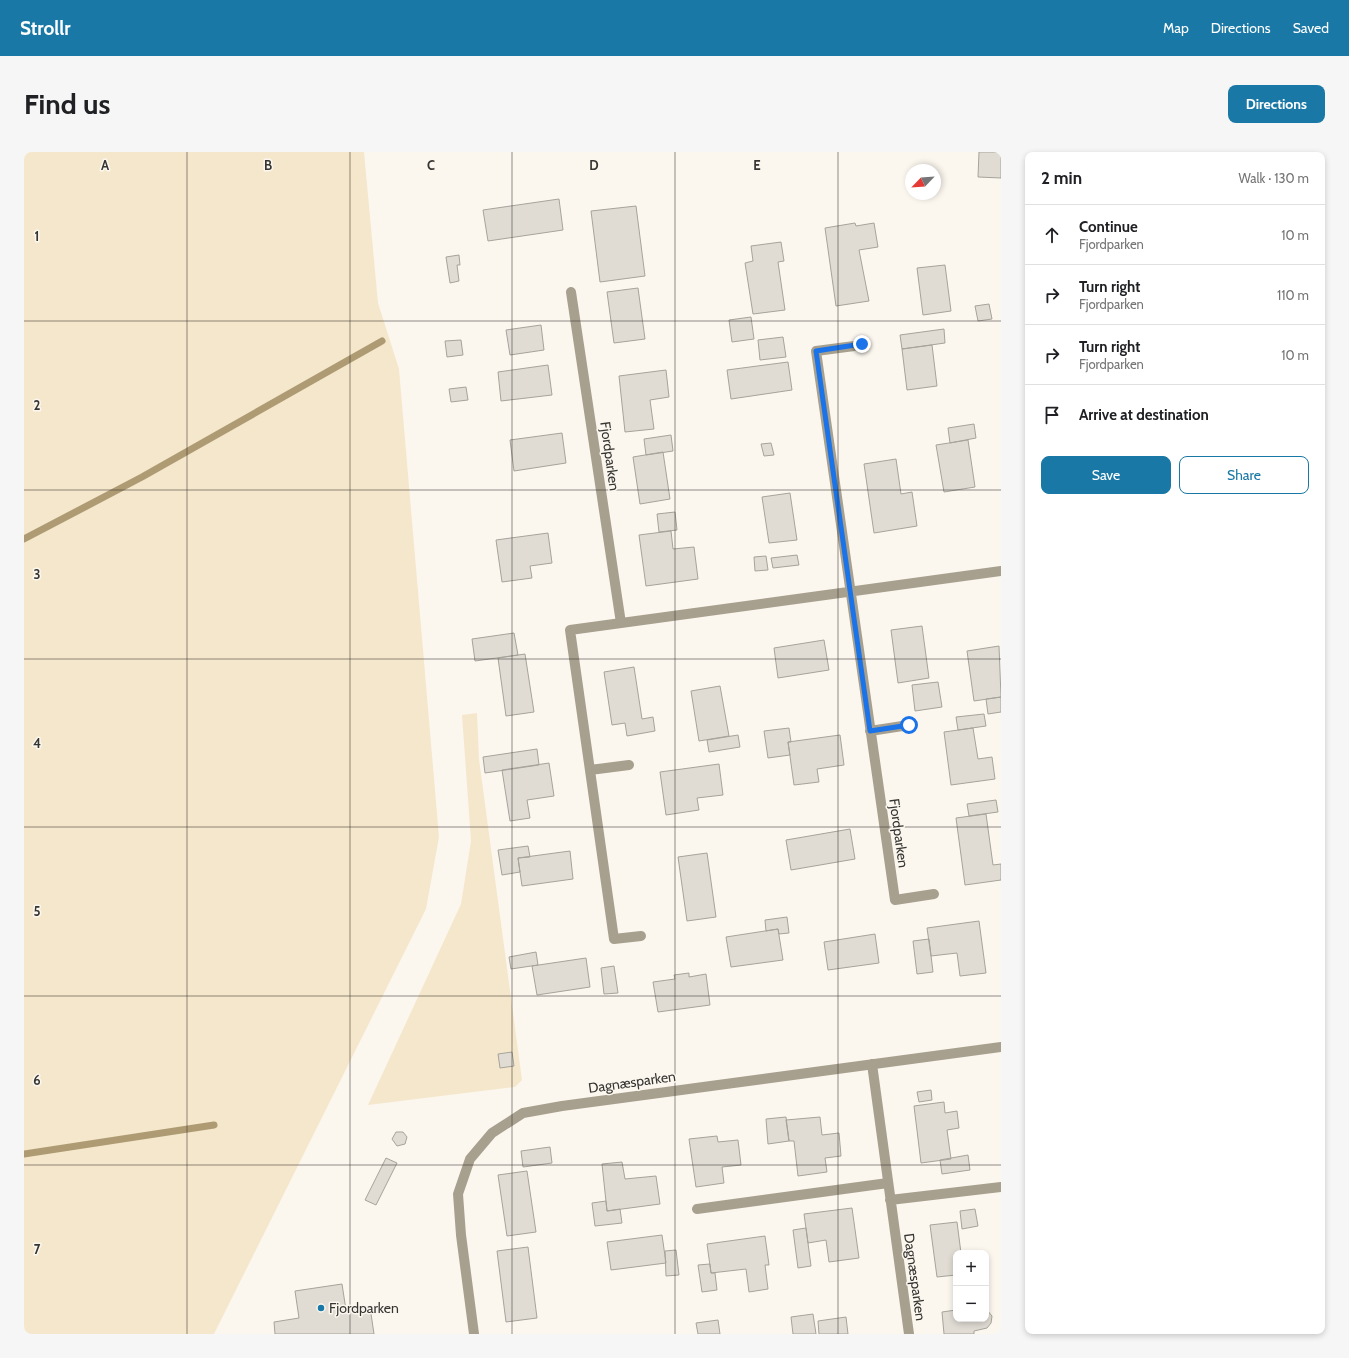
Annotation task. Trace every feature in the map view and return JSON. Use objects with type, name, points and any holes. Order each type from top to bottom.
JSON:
[{"type":"street","name":"Fjordparken","points":[[571,292],[621,623]]},
{"type":"street","name":"Fjordparken","points":[[862,344],[816,351],[895,900],[934,894]]},
{"type":"street","points":[[641,936],[614,939],[570,630],[1001,570]]},
{"type":"street","points":[[870,731],[909,725]]},
{"type":"street","points":[[590,770],[629,765]]},
{"type":"street","points":[[872,1064],[1001,1047]]},
{"type":"street","name":"Dagnæsparken","points":[[474,1334],[461,1235],[458,1194],[470,1159],[492,1133],[523,1113],[562,1106],[872,1064],[909,1334]]},
{"type":"street","points":[[697,1209],[888,1183]]},
{"type":"street","points":[[890,1200],[1001,1187]]},
{"type":"shaded area","points":[[24,152],[364,152],[378,303],[399,369],[439,837],[426,909],[214,1334],[24,1334]]},
{"type":"shaded area","points":[[477,713],[479,759],[522,1080],[515,1087],[368,1105],[461,904],[471,841],[462,715]]},
{"type":"building","points":[[979,152],[1001,152],[1001,178],[978,177]]},
{"type":"building","points":[[559,199],[563,230],[488,241],[483,210]]},
{"type":"building","points":[[636,206],[645,276],[600,282],[591,211]]},
{"type":"building","points":[[855,223],[856,226],[874,223],[878,247],[859,250],[869,301],[836,306],[825,228]]},
{"type":"building","points":[[781,242],[784,261],[778,262],[785,310],[753,314],[745,263],[753,261],[751,246]]},
{"type":"building","points":[[459,255],[460,265],[457,265],[459,281],[450,283],[446,257]]},
{"type":"building","points":[[945,265],[951,311],[923,315],[917,268]]},
{"type":"building","points":[[638,288],[645,339],[614,343],[607,292]]},
{"type":"building","points":[[989,304],[992,319],[978,321],[975,306]]},
{"type":"building","points":[[751,317],[754,339],[732,342],[729,320]]},
{"type":"building","points":[[541,325],[544,350],[510,355],[506,330]]},
{"type":"building","points":[[944,329],[945,343],[902,349],[900,335]]},
{"type":"building","points":[[783,337],[786,357],[760,360],[758,340]]},
{"type":"building","points":[[461,340],[463,355],[447,357],[445,341]]},
{"type":"building","points":[[932,345],[937,386],[907,390],[902,349]]},
{"type":"building","points":[[788,362],[792,390],[731,399],[727,370]]},
{"type":"building","points":[[548,365],[552,395],[501,401],[498,372]]},
{"type":"building","points":[[666,370],[669,397],[650,400],[654,429],[625,432],[619,376]]},
{"type":"building","points":[[466,387],[468,400],[451,402],[449,389]]},
{"type":"building","points":[[974,424],[976,438],[950,443],[948,428]]},
{"type":"building","points":[[562,433],[566,463],[514,471],[510,440]]},
{"type":"building","points":[[671,435],[673,451],[646,455],[644,439]]},
{"type":"building","points":[[968,440],[975,487],[944,492],[936,445]]},
{"type":"building","points":[[771,443],[774,455],[764,456],[761,444]]},
{"type":"building","points":[[663,452],[670,499],[640,504],[633,457]]},
{"type":"building","points":[[896,459],[901,494],[912,492],[917,526],[874,533],[864,464]]},
{"type":"building","points":[[790,493],[797,540],[769,543],[762,497]]},
{"type":"building","points":[[675,512],[677,530],[659,532],[657,514]]},
{"type":"building","points":[[671,531],[673,549],[694,547],[698,579],[646,586],[639,535]]},
{"type":"building","points":[[548,533],[552,563],[530,566],[532,578],[502,582],[496,540]]},
{"type":"building","points":[[797,555],[799,565],[773,568],[771,558]]},
{"type":"building","points":[[766,556],[768,570],[755,571],[754,557]]},
{"type":"building","points":[[922,626],[929,678],[898,683],[891,630]]},
{"type":"building","points":[[514,633],[518,655],[475,661],[472,639]]},
{"type":"building","points":[[824,640],[829,670],[778,678],[774,648]]},
{"type":"building","points":[[999,646],[1001,697],[974,701],[967,651]]},
{"type":"building","points":[[525,654],[534,712],[506,716],[498,658]]},
{"type":"building","points":[[634,667],[642,719],[653,717],[655,731],[627,736],[625,723],[612,725],[604,672]]},
{"type":"building","points":[[938,682],[942,707],[915,711],[912,685]]},
{"type":"building","points":[[720,686],[729,736],[699,741],[691,691]]},
{"type":"building","points":[[1001,697],[1001,712],[988,714],[986,699]]},
{"type":"building","points":[[984,714],[986,726],[958,730],[956,717]]},
{"type":"building","points":[[789,728],[791,742],[788,742],[790,755],[768,758],[764,731]]},
{"type":"building","points":[[973,728],[978,759],[992,757],[995,779],[951,785],[944,732]]},
{"type":"building","points":[[738,735],[740,747],[709,752],[707,740]]},
{"type":"building","points":[[840,735],[844,765],[817,769],[819,782],[794,785],[788,742]]},
{"type":"building","points":[[537,749],[539,765],[485,773],[483,757]]},
{"type":"building","points":[[549,763],[554,796],[527,800],[530,818],[510,821],[502,770]]},
{"type":"building","points":[[719,764],[723,795],[697,798],[699,810],[666,815],[660,772]]},
{"type":"building","points":[[996,800],[998,812],[969,816],[967,804]]},
{"type":"building","points":[[986,814],[993,865],[1001,864],[1001,880],[965,885],[956,818]]},
{"type":"building","points":[[850,829],[855,859],[791,870],[786,840]]},
{"type":"building","points":[[528,846],[530,857],[518,858],[520,872],[502,875],[498,850]]},
{"type":"building","points":[[570,851],[573,879],[522,886],[518,858]]},
{"type":"building","points":[[707,853],[716,917],[687,921],[678,857]]},
{"type":"building","points":[[787,917],[789,933],[779,934],[778,929],[766,931],[765,920]]},
{"type":"building","points":[[979,921],[986,973],[960,976],[957,953],[931,956],[927,928]]},
{"type":"building","points":[[778,929],[783,960],[731,967],[726,937]]},
{"type":"building","points":[[875,934],[879,963],[828,970],[824,942]]},
{"type":"building","points":[[929,939],[933,972],[917,974],[913,941]]},
{"type":"building","points":[[536,952],[538,965],[511,969],[509,957]]},
{"type":"building","points":[[586,958],[590,987],[537,995],[532,966]]},
{"type":"building","points":[[614,966],[618,993],[604,994],[601,968]]},
{"type":"building","points":[[689,973],[689,977],[706,974],[710,1005],[658,1012],[653,982],[675,979],[674,975]]},
{"type":"building","points":[[512,1052],[514,1066],[500,1068],[498,1054]]},
{"type":"building","points":[[931,1090],[932,1100],[919,1102],[917,1092]]},
{"type":"building","points":[[944,1102],[945,1113],[957,1111],[959,1128],[947,1130],[951,1159],[921,1163],[914,1106]]},
{"type":"building","points":[[786,1117],[789,1141],[768,1144],[766,1119]]},
{"type":"building","points":[[820,1117],[822,1135],[839,1133],[841,1156],[825,1158],[827,1172],[798,1176],[794,1141],[789,1141],[786,1120]]},
{"type":"building","points":[[396,1132],[403,1132],[407,1137],[405,1144],[397,1146],[392,1139]]},
{"type":"building","points":[[717,1136],[718,1142],[738,1140],[741,1165],[722,1167],[724,1183],[696,1187],[689,1139]]},
{"type":"building","points":[[550,1147],[552,1163],[523,1167],[521,1151]]},
{"type":"building","points":[[968,1155],[970,1170],[942,1174],[940,1160]]},
{"type":"building","points":[[386,1158],[397,1163],[376,1205],[365,1200]]},
{"type":"building","points":[[622,1162],[625,1179],[656,1176],[660,1204],[607,1211],[602,1164]]},
{"type":"building","points":[[527,1171],[536,1232],[507,1236],[498,1175]]},
{"type":"building","points":[[606,1201],[607,1211],[620,1209],[622,1223],[595,1226],[592,1203]]},
{"type":"building","points":[[852,1208],[859,1258],[829,1262],[826,1240],[808,1243],[804,1214]]},
{"type":"building","points":[[975,1209],[978,1226],[962,1229],[960,1211]]},
{"type":"building","points":[[957,1222],[961,1250],[953,1250],[953,1275],[937,1277],[930,1225]]},
{"type":"building","points":[[806,1228],[811,1266],[798,1268],[793,1230]]},
{"type":"building","points":[[662,1235],[666,1263],[611,1270],[607,1242]]},
{"type":"building","points":[[765,1236],[769,1265],[765,1265],[768,1289],[749,1292],[746,1269],[711,1273],[707,1244]]},
{"type":"building","points":[[528,1247],[537,1318],[506,1322],[497,1251]]},
{"type":"building","points":[[676,1250],[679,1275],[666,1276],[665,1251]]},
{"type":"building","points":[[710,1264],[711,1273],[715,1273],[717,1290],[702,1292],[698,1265]]},
{"type":"building","name":"Fjordparken","points":[[342,1284],[346,1310],[370,1307],[374,1334],[275,1334],[274,1322],[299,1318],[295,1291]]},
{"type":"building","points":[[953,1310],[953,1322],[989,1322],[989,1312],[992,1316],[991,1323],[987,1328],[974,1331],[974,1334],[944,1334],[942,1312]]},
{"type":"building","points":[[813,1314],[816,1334],[793,1334],[791,1317]]},
{"type":"building","points":[[846,1317],[848,1334],[819,1334],[818,1321]]},
{"type":"building","points":[[718,1320],[720,1334],[698,1334],[696,1323]]},
{"type":"waterway","points":[[24,539],[142,477],[382,341]]},
{"type":"waterway","points":[[24,1154],[214,1125]]},
{"type":"place","name":"Fjordparken","points":[[321,1308]]},
{"type":"route","points":[[862,344],[816,351],[870,731],[909,725]]}]
